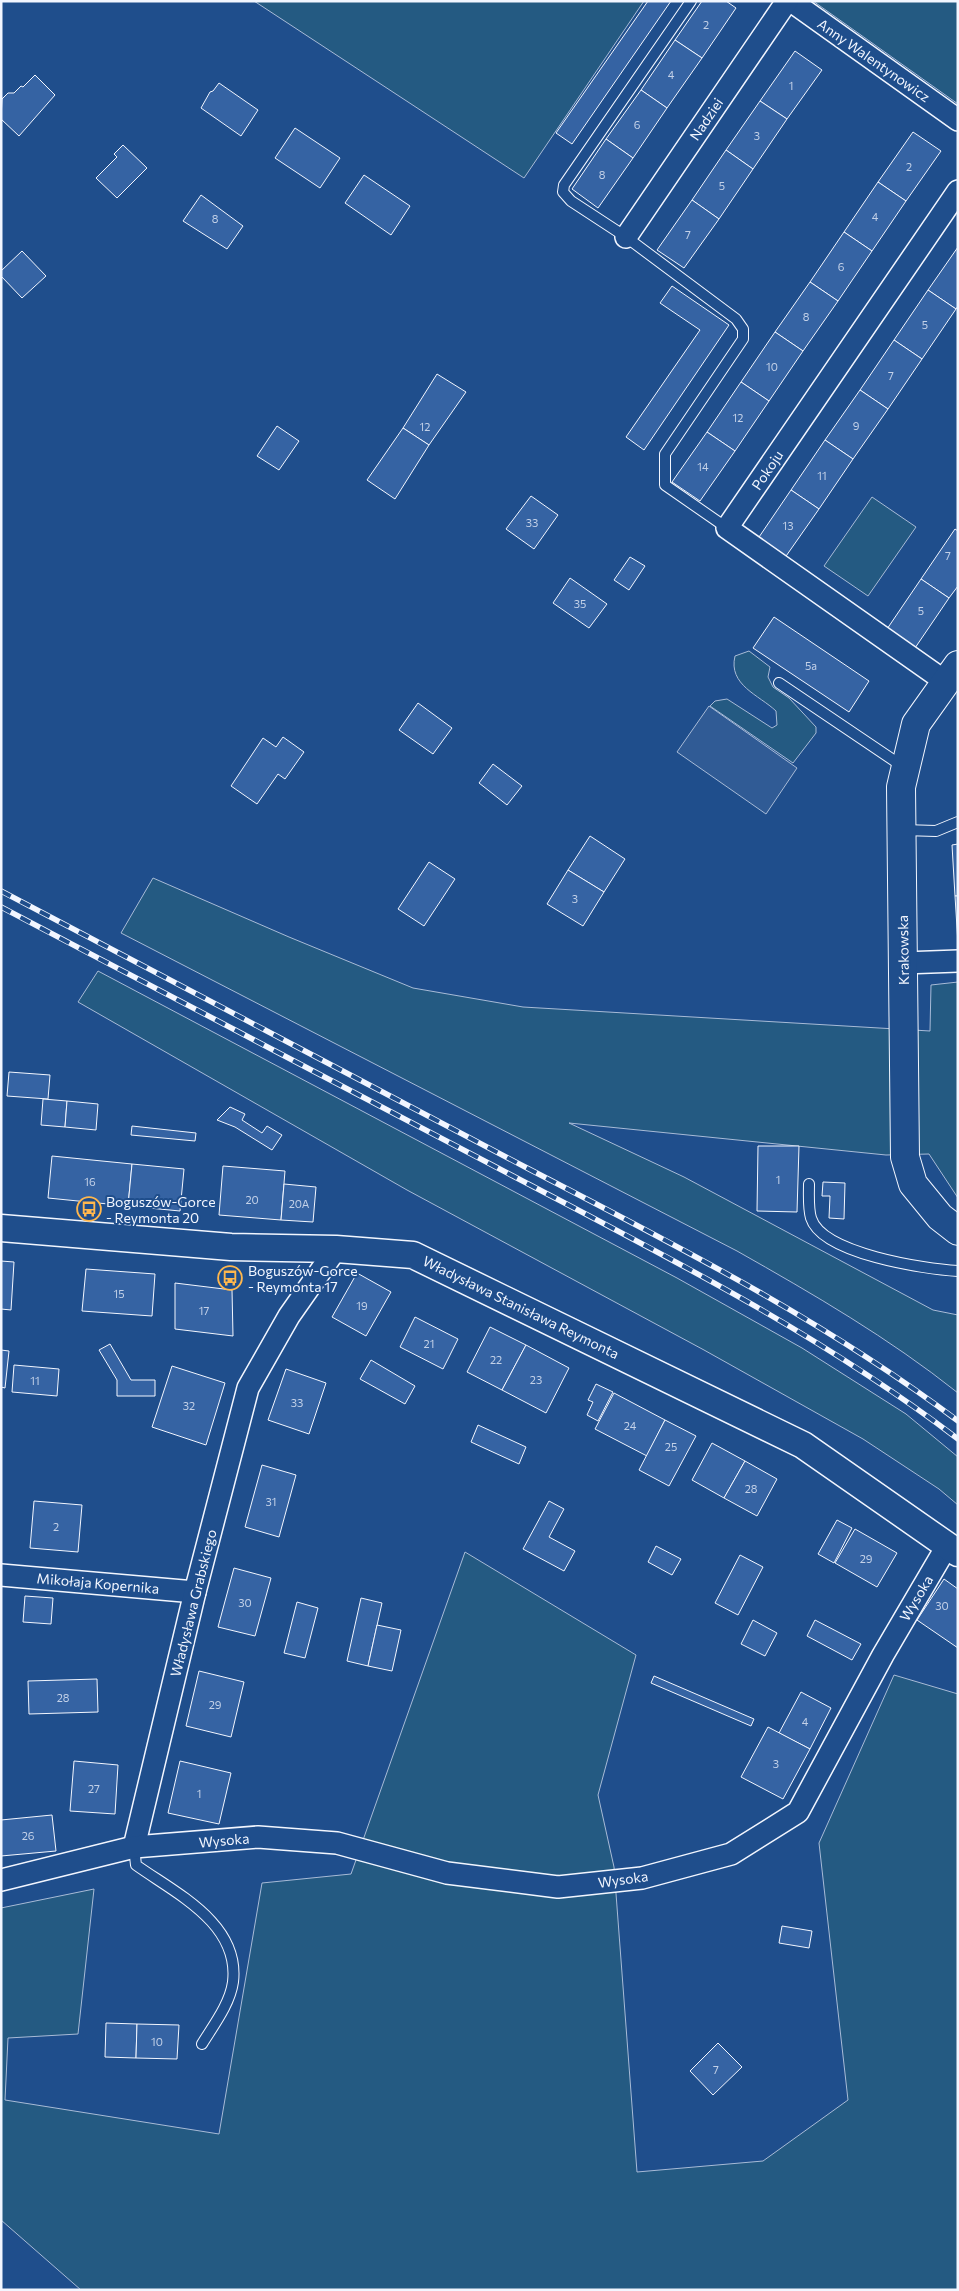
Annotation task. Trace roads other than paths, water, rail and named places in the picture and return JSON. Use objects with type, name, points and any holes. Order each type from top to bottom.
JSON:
[{"type":"main road","name":"Krakowska","points":[[952,674],[916,724],[901,787],[905,1157],[913,1184],[940,1217],[958,1231]]},
{"type":"street","name":"Nadziei","points":[[626,238],[786,1]]},
{"type":"street","name":"Anny Walentynowicz","points":[[791,1],[958,120]]},
{"type":"street","name":"Pokoju","points":[[727,528],[958,191]]},
{"type":"street","points":[[727,528],[952,674]]},
{"type":"street","points":[[904,973],[958,961]]},
{"type":"street","name":"Władysława Stanisława Reymonta","points":[[1,1228],[231,1247],[336,1249],[413,1255],[803,1445],[952,1550]]},
{"type":"street","name":"Władysława Grabskiego","points":[[134,1847],[194,1592],[248,1388],[289,1316],[336,1249]]},
{"type":"street","name":"Wysoka","points":[[134,1847],[258,1837],[337,1843],[447,1873],[558,1887],[642,1878],[731,1854],[798,1812],[883,1655],[952,1550]]},
{"type":"street","name":"Mikołaja Kopernika","points":[[1,1575],[194,1592]]},
{"type":"street","points":[[1,1880],[134,1847]]},
{"type":"lane","points":[[691,1],[564,186],[563,192],[571,201],[626,238],[736,319],[743,330],[743,339],[665,454],[665,485],[727,528]]},
{"type":"lane","points":[[779,683],[905,769]]},
{"type":"lane","points":[[902,830],[936,831],[958,822]]},
{"type":"lane","points":[[808,1184],[811,1219],[821,1234],[855,1251],[899,1264],[958,1271]]},
{"type":"lane","points":[[134,1847],[136,1864],[198,1907],[220,1933],[231,1957],[233,1983],[223,2008],[202,2044]]},
{"type":"railway","points":[[1,891],[748,1285],[855,1350],[907,1384],[958,1421]]},
{"type":"railway","points":[[1,907],[628,1236],[741,1298],[852,1365],[958,1439]]},
{"type":"place","name":"Boguszów-Gorce - Reymonta 20","points":[[89,1209]]},
{"type":"place","name":"Boguszów-Gorce - Reymonta 17","points":[[230,1278]]}]
